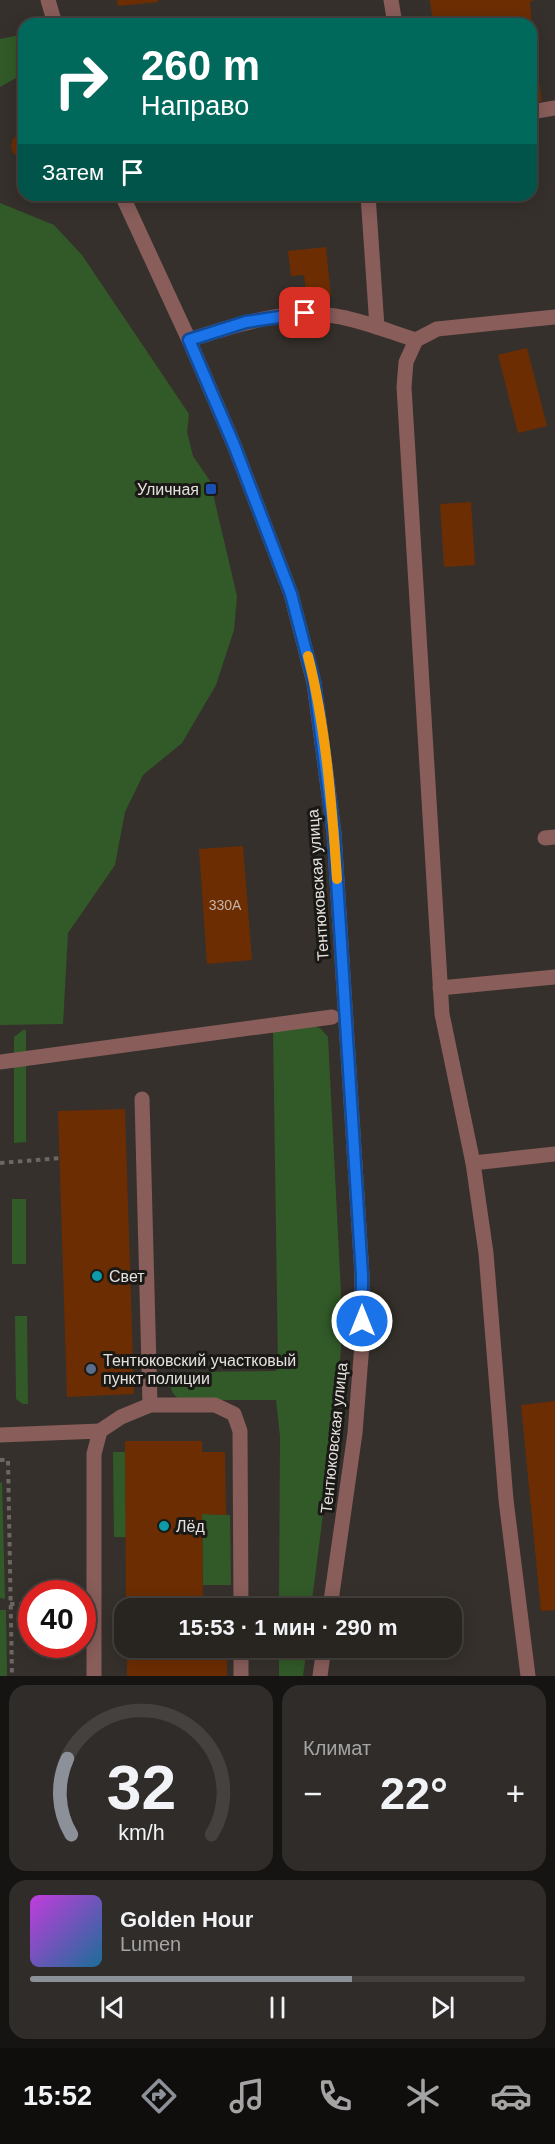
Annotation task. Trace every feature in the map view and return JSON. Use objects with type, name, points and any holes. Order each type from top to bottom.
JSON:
[{"type":"street","points":[[48,0],[53,18]]},
{"type":"street","points":[[391,0],[394,18]]},
{"type":"street","points":[[537,111],[555,108]]},
{"type":"street","name":"Тентюковская улица","points":[[125,201],[189,340],[234,445],[291,594],[314,682],[334,833],[362,1286],[362,1344],[355,1433],[331,1598]]},
{"type":"street","points":[[368,201],[377,327]]},
{"type":"street","points":[[189,340],[246,322],[305,313],[337,316],[416,340]]},
{"type":"street","points":[[528,1676],[506,1500],[486,1253],[472,1164],[442,1014],[404,416],[406,362],[416,340],[437,329],[555,317]]},
{"type":"street","points":[[440,988],[555,977]]},
{"type":"street","points":[[0,1062],[332,1017]]},
{"type":"street","points":[[142,1100],[150,1406]]},
{"type":"street","points":[[472,1164],[555,1154]]},
{"type":"street","points":[[0,1435],[100,1431],[121,1417],[150,1406],[215,1405],[234,1414],[240,1431],[241,1598]]},
{"type":"street","points":[[94,1676],[94,1454],[100,1431]]},
{"type":"street","points":[[241,1658],[241,1676]]},
{"type":"street","points":[[320,1676],[322,1658]]},
{"type":"path","points":[[0,1163],[60,1158]]},
{"type":"path","points":[[0,1460],[8,1460],[12,1676]]},
{"type":"path","points":[[10,1604],[18,1604]]},
{"type":"green space","points":[[18,35],[18,72],[16,78],[0,87],[0,39]]},
{"type":"green space","points":[[0,203],[54,225],[82,255],[189,414],[187,432],[193,456],[210,481],[237,596],[234,630],[216,685],[182,743],[143,775],[125,812],[115,865],[68,933],[63,1024],[0,1025]]},
{"type":"green space","points":[[309,1025],[320,1028],[328,1037],[341,1293],[341,1349],[331,1452],[312,1598],[279,1598],[280,1436],[276,1400],[181,1400],[170,1387],[174,1375],[178,1372],[276,1371],[278,1367],[273,1028]]},
{"type":"green space","points":[[26,1030],[26,1142],[14,1143],[14,1037]]},
{"type":"green space","points":[[12,1199],[26,1199],[26,1264],[12,1264]]},
{"type":"green space","points":[[15,1316],[27,1316],[28,1404],[23,1404],[16,1399]]},
{"type":"green space","points":[[113,1452],[125,1452],[126,1537],[114,1537]]},
{"type":"green space","points":[[2,1482],[5,1599],[0,1598],[0,1483]]},
{"type":"green space","points":[[202,1514],[230,1515],[231,1585],[203,1585]]},
{"type":"green space","points":[[0,1610],[6,1610],[7,1676],[0,1676]]},
{"type":"green space","points":[[279,1658],[305,1658],[303,1676],[279,1676]]},
{"type":"building","points":[[117,0],[158,0],[158,2],[118,6]]},
{"type":"building","points":[[430,0],[534,0],[530,2],[531,18],[432,18]]},
{"type":"building","points":[[537,67],[542,101],[537,102]]},
{"type":"building","points":[[18,134],[18,157],[11,147],[13,139]]},
{"type":"building","points":[[326,247],[331,296],[307,298],[304,275],[291,276],[288,251]]},
{"type":"building","points":[[527,348],[547,426],[518,433],[498,355]]},
{"type":"building","points":[[471,502],[475,565],[444,567],[440,504]]},
{"type":"building","points":[[243,846],[252,960],[207,964],[199,849]]},
{"type":"building","name":"Свет","points":[[125,1109],[134,1394],[67,1397],[58,1111]]},
{"type":"building","points":[[555,1401],[555,1610],[541,1611],[521,1405]]},
{"type":"building","name":"Лёд","points":[[125,1441],[202,1441],[202,1452],[225,1452],[226,1515],[202,1514],[203,1598],[126,1598]]},
{"type":"building","points":[[127,1658],[227,1658],[227,1676],[127,1676]]},
{"type":"slow traffic","points":[[308,656],[323,740],[337,879]]},
{"type":"place","name":"Уличная","points":[[211,489]]},
{"type":"place","name":"Свет","points":[[97,1276]]},
{"type":"place","name":"Тентюковский участковый пункт полиции","points":[[91,1369]]},
{"type":"place","name":"Лёд","points":[[164,1526]]},
{"type":"route","points":[[305,313],[246,322],[189,340],[234,445],[291,594],[314,682],[334,833],[362,1275],[362,1321]]}]
